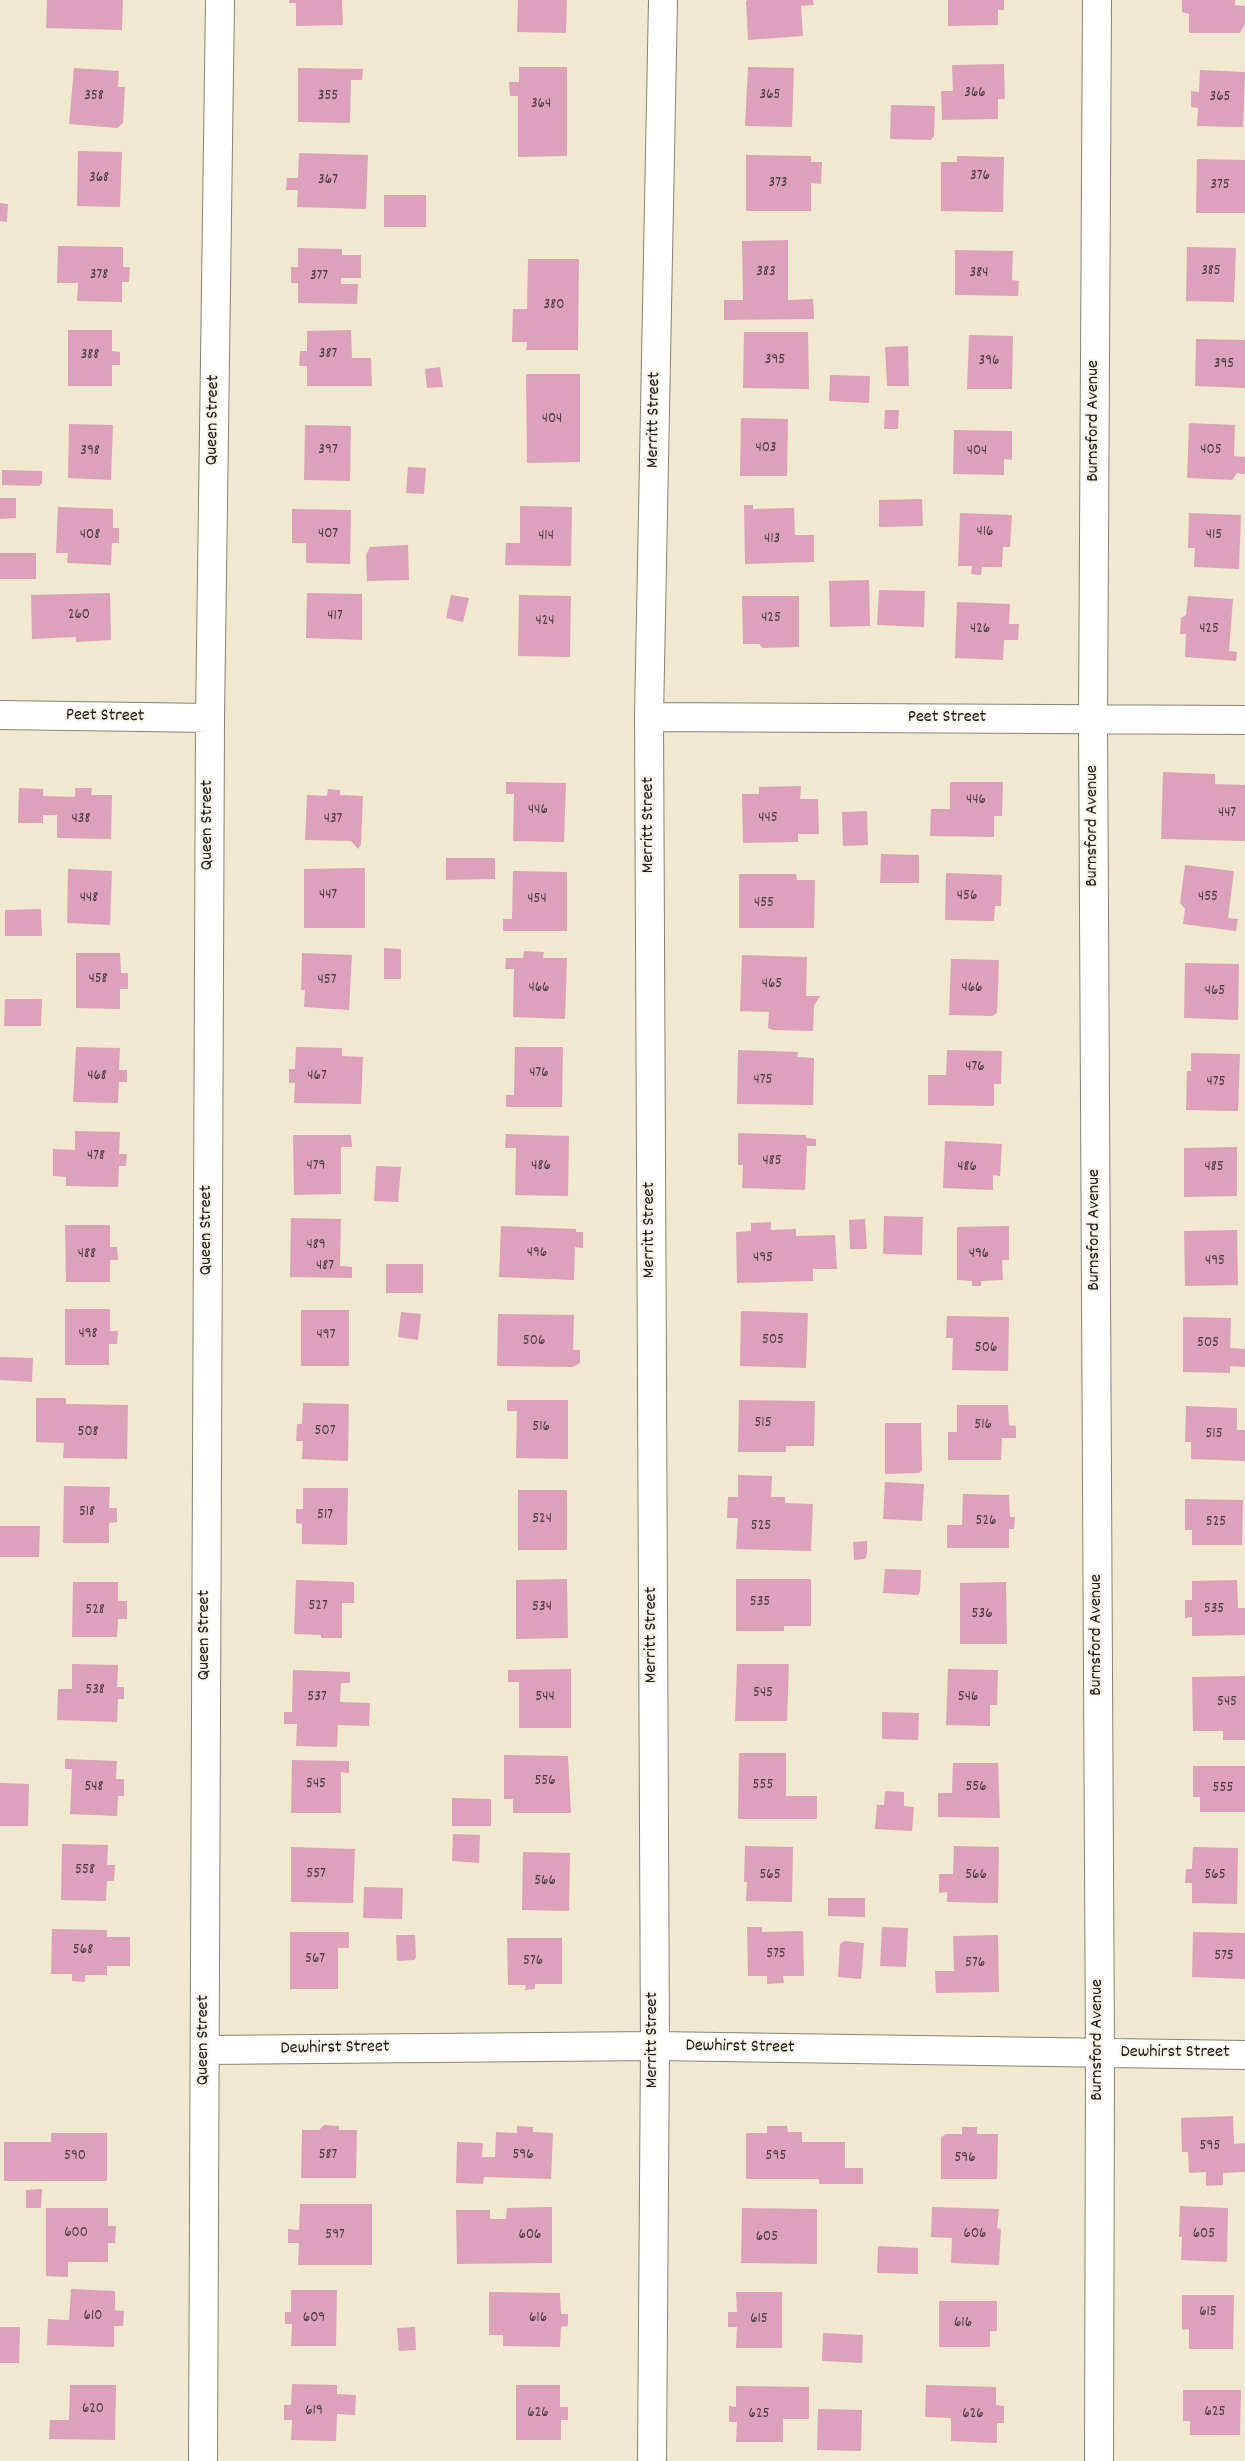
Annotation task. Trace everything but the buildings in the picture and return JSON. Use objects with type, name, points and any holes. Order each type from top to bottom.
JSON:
[{"type":"street","name":"Queen Street","points":[[203,2461],[210,718],[220,0]]},
{"type":"street","name":"Merritt Street","points":[[652,2461],[655,2046],[649,717],[662,0]]},
{"type":"street","name":"Burnsford Avenue","points":[[1098,0],[1093,719],[1100,2054],[1099,2461]]},
{"type":"street","name":"Peet Street","points":[[0,715],[210,718]]},
{"type":"street","name":"Peet Street","points":[[649,717],[1245,720]]},
{"type":"street","name":"Dewhirst Street","points":[[205,2050],[655,2046],[1245,2055]]}]
